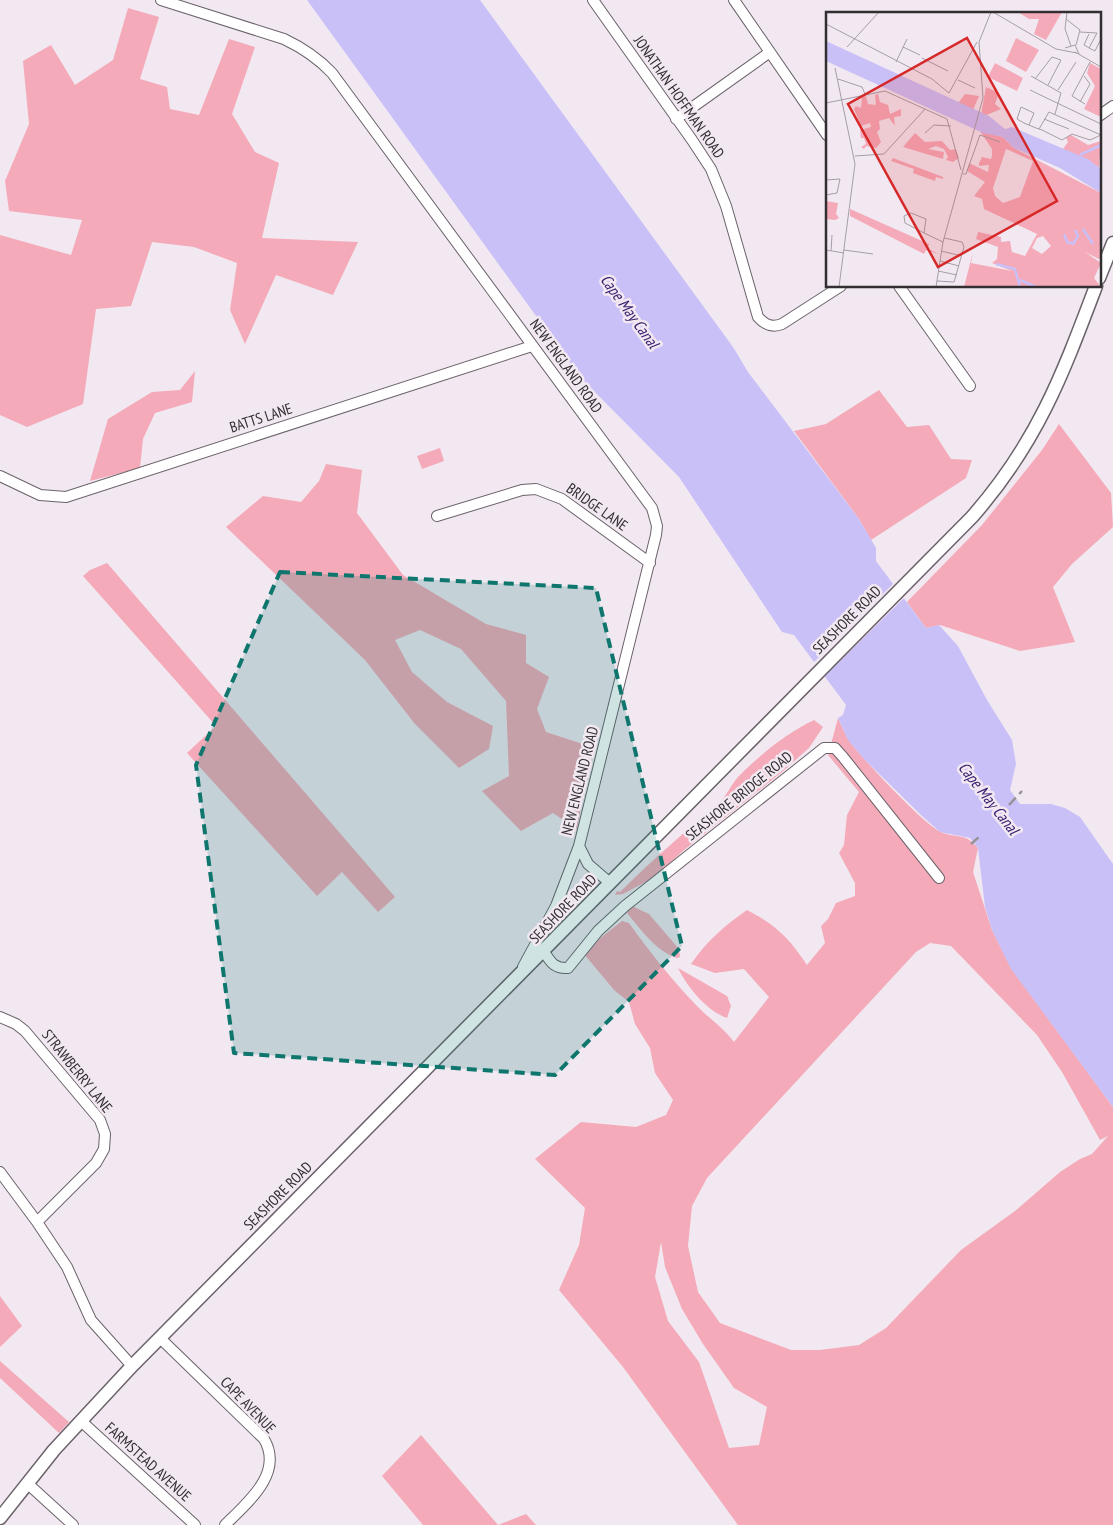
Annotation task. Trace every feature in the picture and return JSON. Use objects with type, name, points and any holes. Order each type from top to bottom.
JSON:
[{"type":"main road","points":[[1100,276],[1113,243]]},
{"type":"main road","name":"SEASHORE ROAD","points":[[0,1518],[27,1483],[132,1366],[544,952],[990,497],[1033,435],[1059,383],[1095,288]]},
{"type":"street","name":"NEW ENGLAND ROAD","points":[[162,0],[284,39],[299,46],[323,63],[652,508],[657,526],[650,563],[579,846],[588,864],[610,884]]},
{"type":"street","name":"JONATHAN HOFFMAN ROAD","points":[[593,0],[702,154],[718,185],[758,317],[771,326],[782,324],[838,288]]},
{"type":"street","points":[[734,0],[826,134]]},
{"type":"street","points":[[676,119],[770,52]]},
{"type":"street","points":[[1100,115],[1113,106]]},
{"type":"street","points":[[900,288],[970,386]]},
{"type":"street","name":"BATTS LANE","points":[[0,476],[40,495],[66,497],[532,346]]},
{"type":"street","name":"BRIDGE LANE","points":[[437,516],[522,490],[536,489],[562,499],[650,563]]},
{"type":"street","name":"SEASHORE BRIDGE ROAD","points":[[544,952],[553,965],[559,968],[568,968],[598,931],[625,906],[824,748],[835,748],[843,757],[939,878]]},
{"type":"street","points":[[517,978],[556,906],[579,846]]},
{"type":"street","name":"STRAWBERRY LANE","points":[[0,1017],[16,1024],[25,1032],[100,1120],[105,1134],[104,1149],[96,1163],[37,1222]]},
{"type":"street","points":[[0,1172],[68,1267],[92,1320],[132,1366]]},
{"type":"street","name":"CAPE AVENUE","points":[[160,1338],[264,1439],[268,1446],[271,1461],[267,1477],[225,1525]]},
{"type":"street","name":"FARMSTEAD AVENUE","points":[[81,1421],[195,1525]]},
{"type":"street","points":[[27,1483],[73,1525]]},
{"type":"highlighted area","points":[[280,572],[596,588],[682,946],[555,1075],[234,1053],[196,765]]},
{"type":"shaded area","points":[[128,8],[159,17],[140,79],[167,87],[170,109],[199,115],[229,39],[255,47],[232,114],[255,152],[279,163],[262,238],[358,242],[333,295],[276,275],[245,344],[230,310],[237,263],[194,247],[152,242],[131,306],[96,309],[83,404],[27,427],[0,415],[0,235],[71,255],[82,220],[9,211],[5,181],[29,124],[23,61],[51,45],[75,85],[113,60]]},
{"type":"shaded area","points":[[195,371],[192,402],[155,413],[143,439],[140,468],[90,481],[108,419],[152,392],[180,390]]},
{"type":"shaded area","points":[[879,390],[907,427],[929,425],[951,459],[972,460],[966,478],[871,540],[859,519],[794,431],[826,424]]},
{"type":"shaded area","points":[[1059,424],[1111,493],[1113,527],[1072,564],[1053,587],[1075,642],[1020,651],[940,625],[926,628],[907,602],[982,525],[1042,450]]},
{"type":"shaded area","points":[[440,448],[444,461],[422,469],[417,456]]},
{"type":"shaded area","points":[[326,464],[362,470],[357,513],[403,575],[486,624],[526,635],[526,663],[549,677],[537,709],[546,732],[592,747],[577,829],[553,813],[521,831],[482,791],[509,776],[506,701],[461,649],[420,630],[395,640],[412,672],[447,702],[493,726],[489,749],[459,768],[415,724],[365,660],[226,527],[263,496],[301,502],[319,481]]},
{"type":"shaded area","points":[[107,563],[395,897],[378,912],[342,872],[317,896],[187,753],[216,726],[83,576],[90,570]]},
{"type":"shaded area","points":[[838,718],[848,739],[857,750],[894,791],[921,817],[941,832],[965,838],[978,848],[973,872],[992,930],[1011,968],[1113,1107],[1113,1525],[738,1525],[623,1367],[559,1290],[579,1245],[585,1208],[535,1159],[581,1122],[636,1127],[666,1115],[673,1100],[655,1073],[650,1048],[635,1024],[629,1002],[614,990],[584,954],[594,943],[622,921],[629,923],[677,985],[734,1042],[769,997],[744,969],[715,973],[691,964],[703,948],[723,928],[747,910],[766,921],[781,933],[807,965],[825,943],[821,926],[828,919],[836,903],[855,896],[855,883],[839,853],[844,845],[847,815],[859,792],[828,755]],"holes":[[[930,943],[951,946],[1037,1035],[1062,1072],[1100,1140],[1108,1136],[1092,1154],[1080,1159],[1060,1172],[1015,1211],[961,1250],[886,1328],[859,1345],[820,1350],[791,1350],[720,1323],[698,1292],[688,1246],[692,1206],[707,1178],[916,952]],[[661,1242],[665,1267],[682,1309],[703,1344],[734,1388],[767,1407],[759,1445],[729,1448],[699,1362],[668,1321],[655,1277]]]},
{"type":"shaded area","points":[[814,720],[823,727],[809,748],[782,772],[684,850],[655,877],[623,894],[615,895],[617,891],[620,892],[720,802],[738,777],[755,760],[783,738]]},
{"type":"shaded area","points":[[632,906],[649,914],[679,949],[680,957],[677,958],[669,955],[649,939],[627,913]]},
{"type":"shaded area","points":[[678,968],[727,996],[731,1006],[727,1018],[712,1010],[698,998]]},
{"type":"shaded area","points":[[0,1296],[22,1326],[0,1347]]},
{"type":"shaded area","points":[[0,1361],[69,1422],[59,1433],[0,1378]]},
{"type":"shaded area","points":[[421,1435],[498,1525],[423,1525],[382,1476]]},
{"type":"shaded area","points":[[526,1514],[536,1525],[498,1525]]},
{"type":"water","name":"Cape May Canal","points":[[307,0],[480,0],[733,347],[748,372],[859,519],[876,548],[876,561],[926,628],[939,625],[958,646],[987,700],[1012,740],[1016,764],[1010,790],[1020,804],[1051,804],[1065,808],[1080,817],[1113,864],[1113,1107],[1011,969],[992,930],[985,907],[978,848],[970,838],[940,832],[864,759],[848,740],[838,718],[843,715],[846,705],[794,635],[782,632],[679,477],[581,378]]},
{"type":"pier","points":[[895,582],[906,596],[823,678],[812,664]]},
{"type":"railway","points":[[1009,805],[1022,791]]},
{"type":"railway","points":[[971,844],[979,837]]}]
